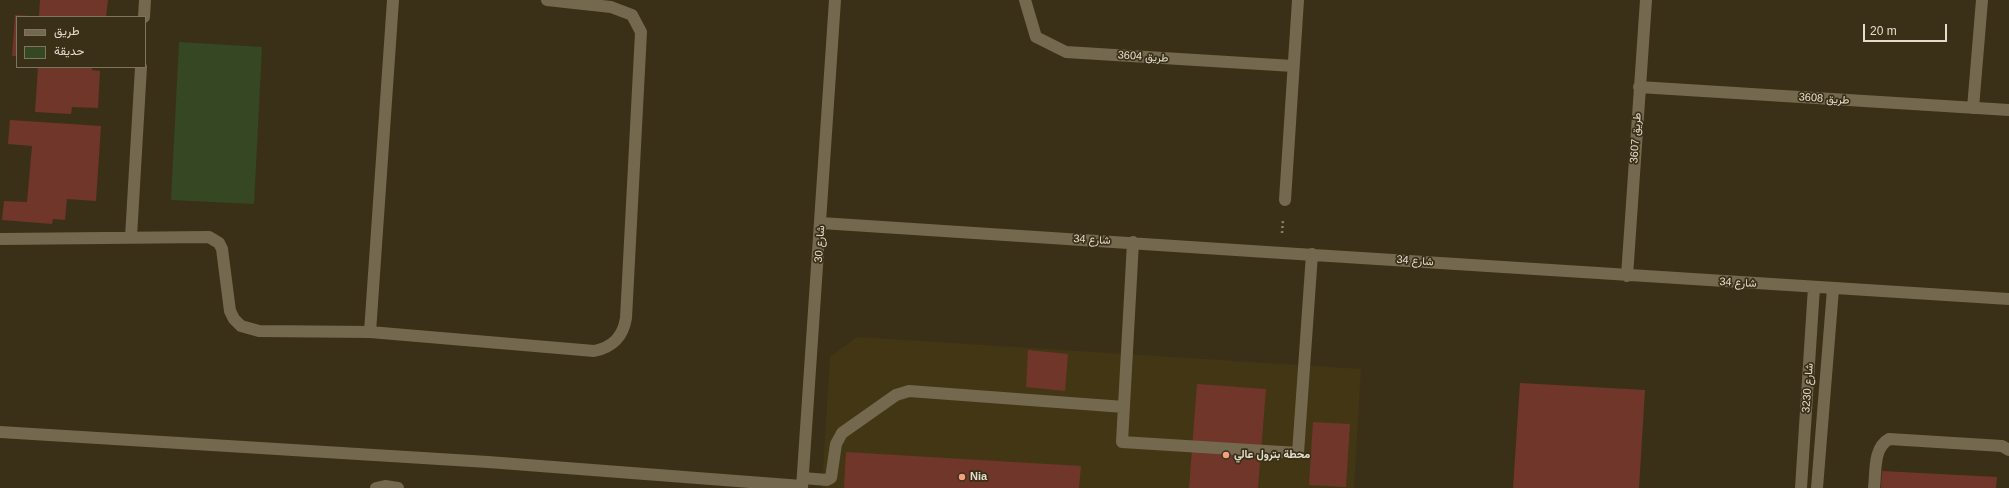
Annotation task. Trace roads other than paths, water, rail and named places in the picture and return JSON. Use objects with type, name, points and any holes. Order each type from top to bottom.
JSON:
[{"type":"street","points":[[144,16],[145,0]]},
{"type":"street","points":[[370,332],[393,0]]},
{"type":"street","points":[[0,239],[209,237],[215,239],[222,249],[230,311],[241,326],[259,331],[370,332],[594,351],[612,344],[624,328],[641,32],[632,16],[611,6],[547,0]]},
{"type":"street","name":"شارع 30","points":[[802,484],[821,223],[835,0]]},
{"type":"street","name":"طريق 3604","points":[[1025,0],[1036,37],[1066,52],[1293,66]]},
{"type":"street","points":[[1285,200],[1298,0]]},
{"type":"street","name":"طريق 3607","points":[[1627,276],[1646,0]]},
{"type":"street","points":[[1973,108],[1982,0]]},
{"type":"street","points":[[131,237],[141,68]]},
{"type":"street","name":"طريق 3608","points":[[1640,87],[2009,110]]},
{"type":"street","name":"شارع 34","points":[[821,223],[1133,242],[1814,288],[2009,299]]},
{"type":"street","points":[[1133,242],[1122,442],[1298,453],[1312,254]]},
{"type":"street","name":"شارع 3230","points":[[1801,488],[1814,288]]},
{"type":"street","name":"شارع 3230","points":[[1817,488],[1834,289]]},
{"type":"street","points":[[0,432],[488,462],[802,484],[832,478],[836,444],[842,433],[896,395],[903,392],[910,391],[1124,407]]},
{"type":"street","points":[[1874,488],[1878,452],[1883,442],[1888,439],[1894,438],[2002,446],[2009,450]]},
{"type":"street","points":[[376,488],[385,486],[398,488]]},
{"type":"place","name":"محطة بترول عالي","points":[[1226,455]]},
{"type":"place","name":"Nia","points":[[962,477]]}]
